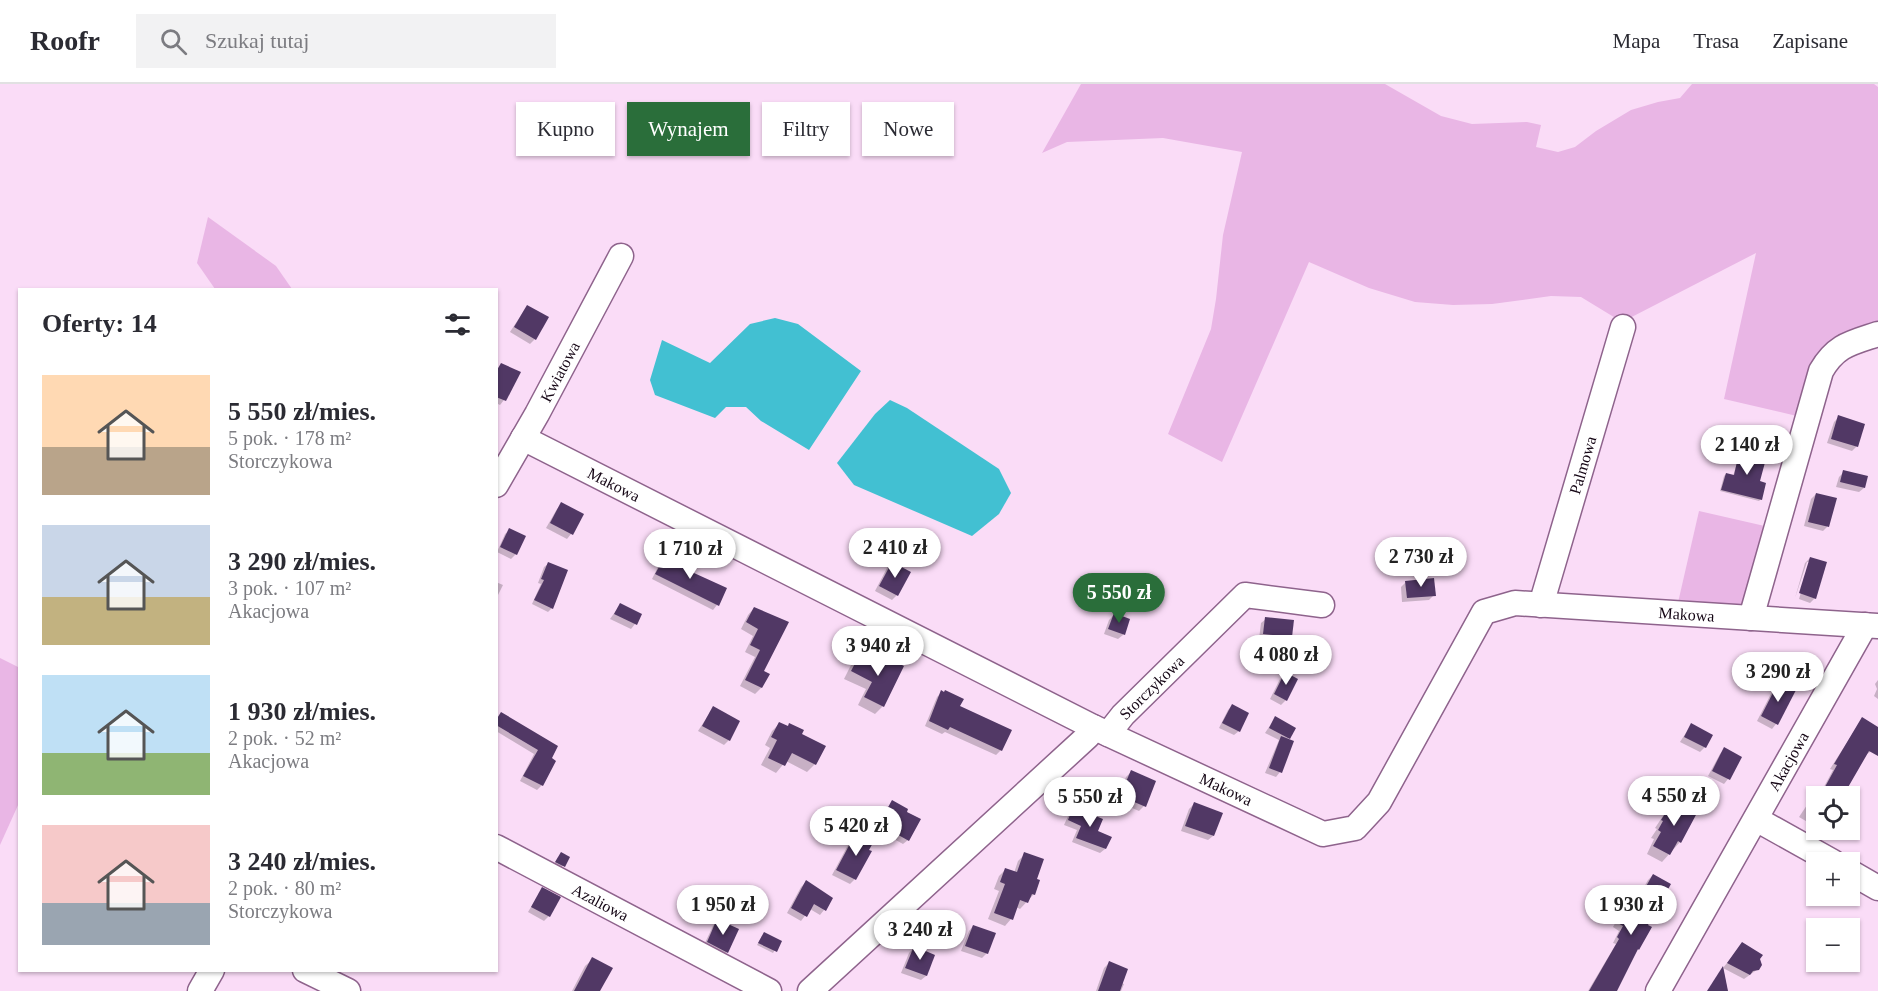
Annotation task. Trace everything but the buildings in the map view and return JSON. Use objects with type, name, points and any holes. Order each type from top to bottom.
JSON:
[{"type":"street","name":"Kwiatowa","points":[[498,482],[621,256]]},
{"type":"street","name":"Palmowa","points":[[1541,605],[1623,327]]},
{"type":"street","points":[[1751,618],[1821,371],[1830,355],[1846,345],[1878,334]]},
{"type":"street","name":"Makowa","points":[[523,438],[1101,730],[1323,834],[1355,828],[1378,802],[1484,612],[1515,603],[1871,626]]},
{"type":"street","name":"Storczykowa","points":[[810,991],[1088,736],[1101,730],[1123,714],[1245,595],[1322,605]]},
{"type":"street","name":"Akacjowa","points":[[1658,991],[1756,819],[1871,626]]},
{"type":"street","points":[[1756,819],[1815,852]]},
{"type":"street","name":"Azaliowa","points":[[498,848],[769,991]]},
{"type":"street","points":[[1860,878],[1878,888]]},
{"type":"street","points":[[200,991],[211,972]]},
{"type":"street","points":[[309,972],[348,991]]},
{"type":"shaded area","points":[[1081,84],[1385,84],[1441,116],[1472,124],[1527,122],[1541,125],[1536,147],[1558,152],[1575,147],[1631,110],[1680,98],[1692,84],[1874,84],[1878,87],[1878,324],[1835,338],[1818,358],[1801,417],[1724,399],[1756,253],[1622,322],[1581,297],[1551,296],[1492,304],[1453,305],[1415,302],[1369,288],[1309,262],[1222,462],[1168,434],[1211,329],[1223,235],[1242,152],[1163,138],[1067,142],[1042,153]]},
{"type":"shaded area","points":[[208,217],[276,266],[291,288],[214,288],[197,263]]},
{"type":"shaded area","points":[[1699,511],[1769,527],[1745,610],[1677,607]]},
{"type":"shaded area","points":[[0,658],[18,667],[18,805],[0,845]]},
{"type":"water","points":[[775,318],[798,324],[861,371],[809,450],[761,421],[746,407],[726,407],[715,418],[655,395],[650,380],[662,340],[710,363],[750,324]]},
{"type":"water","points":[[890,400],[907,408],[999,469],[1011,493],[999,514],[972,536],[854,485],[837,463],[875,414]]}]
